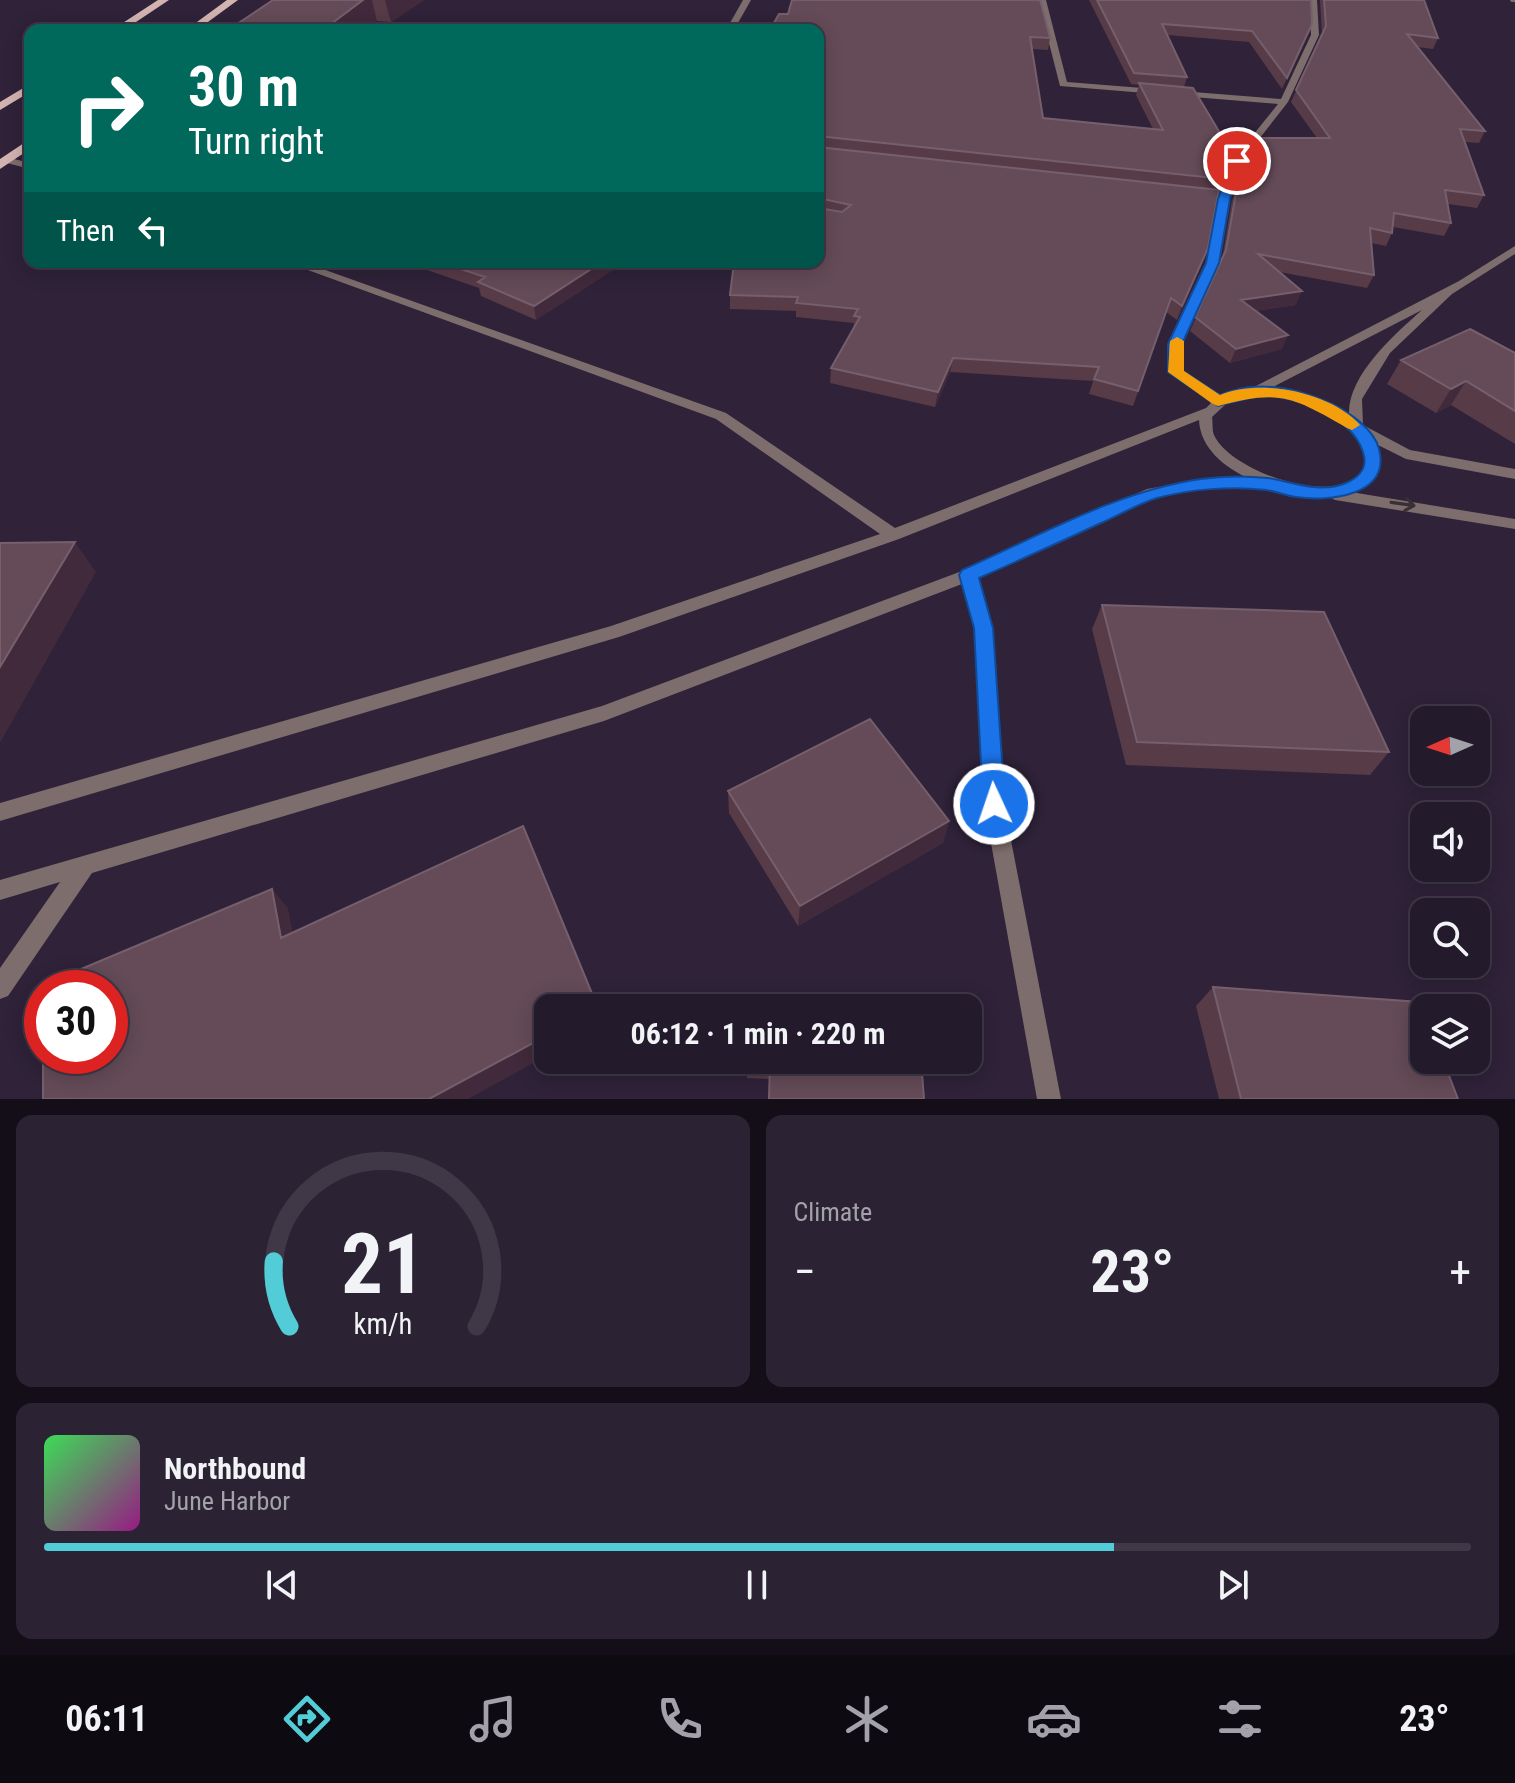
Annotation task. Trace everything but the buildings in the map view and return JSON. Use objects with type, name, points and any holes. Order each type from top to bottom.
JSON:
[{"type":"main road","points":[[126,24],[164,0]]},
{"type":"main road","points":[[199,24],[233,0]]},
{"type":"main road","points":[[0,107],[24,91]]},
{"type":"main road","points":[[3,163],[24,147]]},
{"type":"street","points":[[733,24],[747,0]]},
{"type":"street","points":[[1042,0],[1063,84],[1284,102]]},
{"type":"street","points":[[1213,406],[1176,372],[1175,344],[1212,263],[1224,199],[1237,161],[1284,102],[1315,35],[1313,0]]},
{"type":"street","points":[[3,163],[24,165]]},
{"type":"street","points":[[1208,197],[1224,199]]},
{"type":"street","points":[[1256,391],[1447,293],[1515,249]]},
{"type":"street","points":[[311,268],[721,416],[893,535]]},
{"type":"street","points":[[1325,493],[1350,488],[1367,478],[1374,462],[1370,445],[1356,427],[1355,399],[1385,351],[1447,293]]},
{"type":"street","points":[[0,812],[613,632],[893,535],[1213,406],[1235,394],[1256,391],[1281,393],[1309,400],[1406,454],[1515,474]]},
{"type":"street","points":[[1213,406],[1204,426],[1209,441],[1222,457],[1242,472],[1267,484],[1295,491],[1325,493],[1515,524]]},
{"type":"street","points":[[0,890],[604,713],[968,575],[1152,493],[1204,484],[1267,484]]},
{"type":"street","points":[[968,575],[984,628],[994,804],[1049,1099]]},
{"type":"street","points":[[0,988],[85,865]]},
{"type":"slow traffic","points":[[1177,341],[1176,372],[1218,401],[1235,394],[1256,391],[1281,393],[1309,400],[1335,412],[1352,425]]},
{"type":"route","points":[[994,804],[984,628],[968,575],[1152,493],[1204,484],[1267,484],[1295,491],[1325,493],[1350,488],[1367,478],[1374,462],[1370,445],[1356,427],[1335,412],[1309,400],[1256,391],[1235,394],[1218,401],[1176,372],[1175,344],[1212,263],[1224,199],[1237,161]]}]
